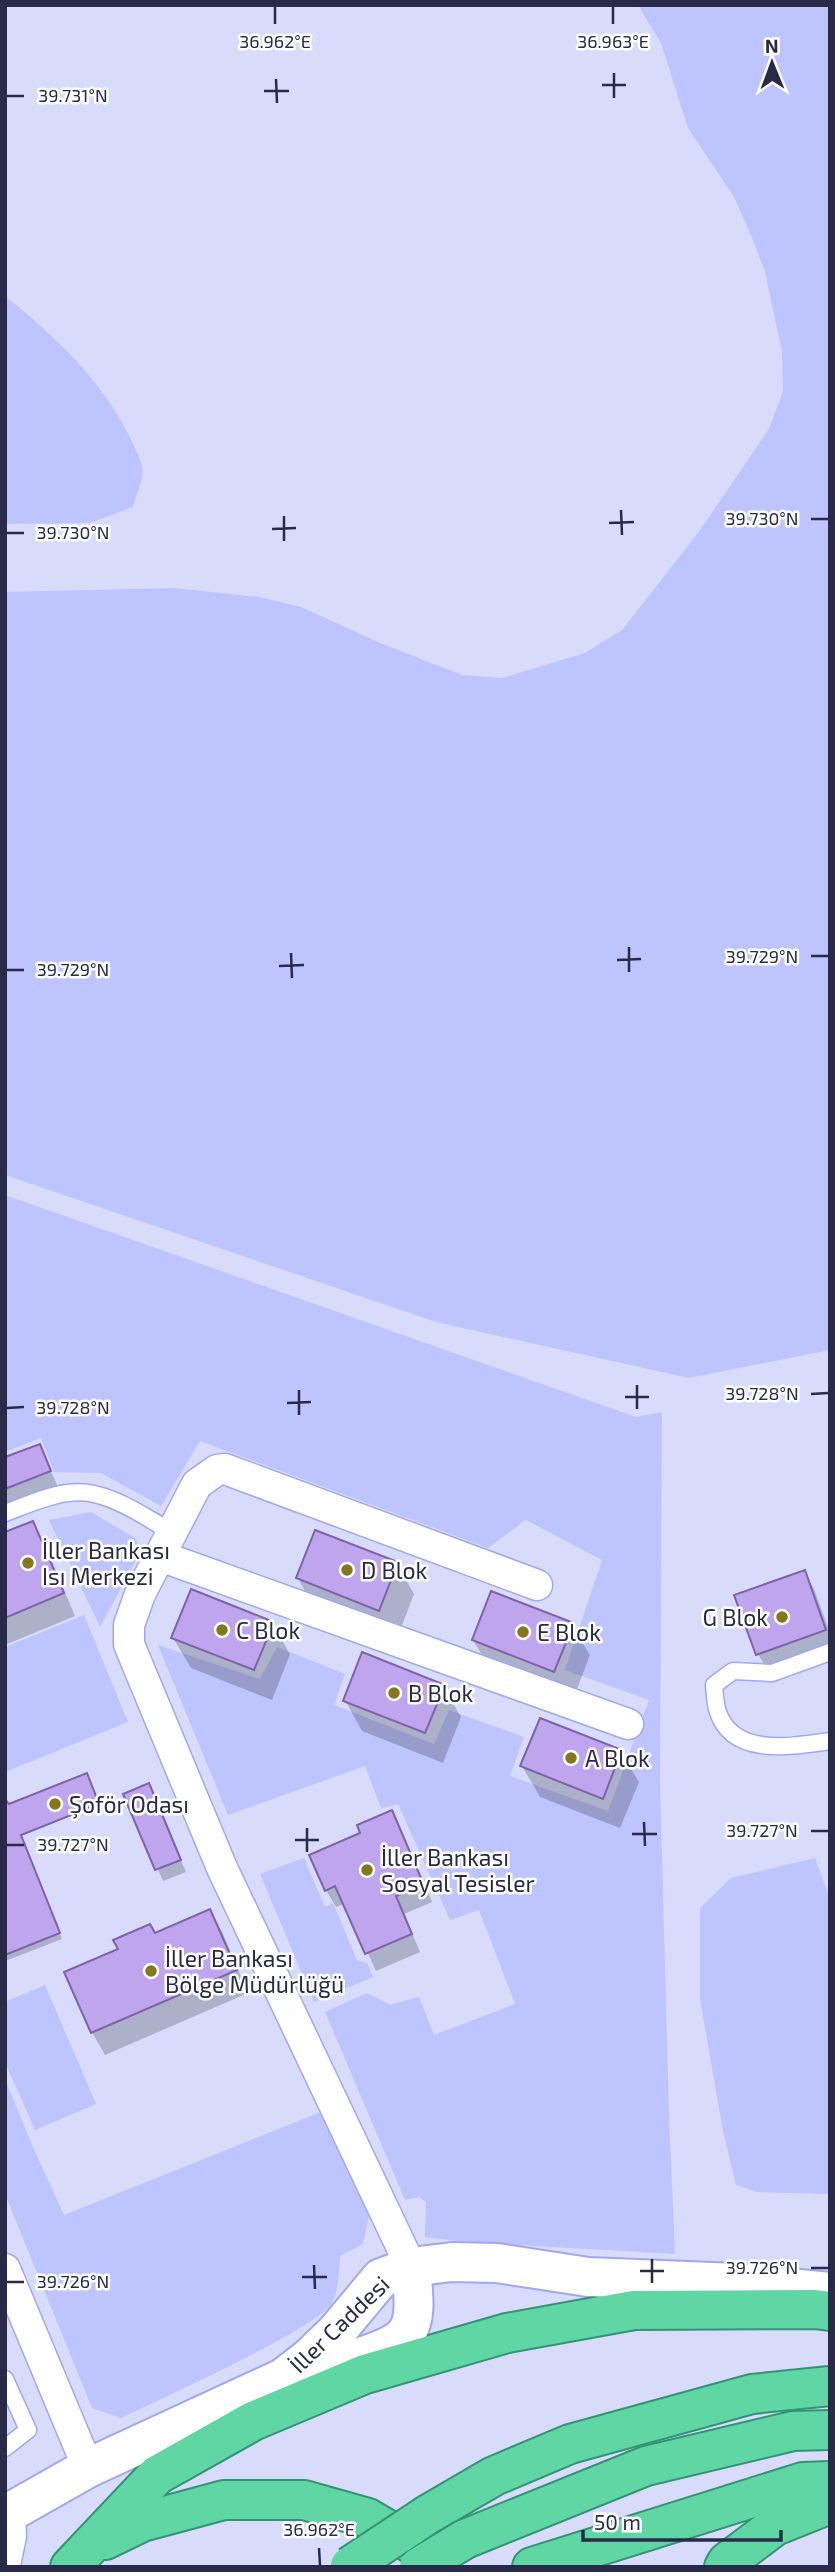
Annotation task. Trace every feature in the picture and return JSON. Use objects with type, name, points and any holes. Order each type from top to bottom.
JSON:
[{"type":"highway","points":[[81,2556],[157,2475],[253,2421],[365,2374],[507,2333],[634,2310],[830,2311]]},
{"type":"highway","points":[[349,2566],[427,2515],[494,2476],[570,2444],[752,2394],[830,2386]]},
{"type":"highway","points":[[419,2567],[458,2553],[646,2466],[793,2431],[830,2430]]},
{"type":"highway","points":[[533,2567],[803,2482],[830,2481]]},
{"type":"highway","points":[[81,2556],[142,2522],[224,2500],[304,2500],[368,2518],[458,2553]]},
{"type":"highway","points":[[724,2567],[775,2526],[830,2504]]},
{"type":"street","points":[[283,2378],[368,2354],[393,2344],[407,2333],[413,2314],[411,2267],[222,1868],[129,1644],[132,1613],[197,1485],[207,1476],[225,1469],[537,1585]]},
{"type":"street","points":[[167,1544],[628,1724]]},
{"type":"street","name":"İller Caddesi","points":[[8,2513],[88,2468],[283,2378],[336,2332],[381,2278],[411,2267],[452,2262],[497,2263],[588,2277],[737,2283],[830,2292]]},
{"type":"street","points":[[5,2269],[88,2468]]},
{"type":"street","points":[[5,2565],[11,2536],[8,2513]]},
{"type":"lane","points":[[5,1513],[46,1498],[93,1493],[115,1502],[167,1544]]},
{"type":"lane","points":[[830,1652],[772,1673],[733,1671],[714,1685],[718,1714],[731,1732],[747,1743],[781,1747],[830,1741]]},
{"type":"lane","points":[[5,2379],[29,2430],[5,2448]]},
{"type":"shaded area","points":[[638,5],[830,5],[830,1350],[689,1378],[436,1322],[5,1175],[5,592],[174,588],[259,597],[301,607],[380,643],[462,675],[502,678],[585,653],[622,630],[698,533],[769,429],[783,391],[782,352],[765,272],[734,197],[688,128],[661,43]]},
{"type":"shaded area","points":[[5,296],[61,345],[95,383],[123,424],[143,470],[133,507],[90,523],[5,524]]},
{"type":"shaded area","points":[[5,1195],[636,1417],[662,1412],[660,1785],[675,2254],[464,2242],[425,2237],[426,2202],[419,2197],[405,2200],[325,2012],[367,1993],[390,2005],[419,1997],[434,2035],[515,2004],[479,1910],[450,1920],[398,1804],[381,1808],[365,1766],[228,1815],[158,1645],[260,1679],[277,1647],[345,1674],[334,1705],[434,1744],[449,1710],[524,1737],[510,1776],[608,1811],[649,1700],[565,1670],[602,1560],[526,1520],[488,1548],[200,1441],[161,1506],[101,1473],[54,1472],[41,1438],[5,1452]]},
{"type":"shaded area","points":[[91,1512],[135,1538],[141,1551],[100,1627],[49,1520]]},
{"type":"shaded area","points":[[84,1615],[128,1722],[5,1772],[5,1647]]},
{"type":"shaded area","points":[[304,1858],[325,1907],[333,1903],[357,1960],[367,1963],[373,1977],[314,2002],[260,1874]]},
{"type":"shaded area","points":[[815,1858],[830,1899],[830,2194],[757,2192],[736,2185],[723,2131],[700,1999],[700,1908],[731,1878]]},
{"type":"shaded area","points":[[45,1985],[96,2104],[35,2130],[5,2062],[5,2002]]},
{"type":"shaded area","points":[[5,2079],[64,2215],[323,2111],[369,2216],[363,2244],[340,2256],[332,2303],[298,2329],[268,2346],[121,2418],[92,2408],[5,2194]]},
{"type":"building","points":[[40,1444],[51,1471],[5,1489],[5,1457]]},
{"type":"building","name":"İller Bankası Isı Merkezi","points":[[33,1521],[64,1593],[5,1618],[5,1532]]},
{"type":"building","name":"D Blok","points":[[315,1530],[398,1562],[379,1611],[296,1578]]},
{"type":"building","name":"G Blok","points":[[805,1570],[826,1630],[756,1655],[734,1595]]},
{"type":"building","name":"C Blok","points":[[191,1589],[274,1622],[254,1670],[171,1638]]},
{"type":"building","name":"E Blok","points":[[491,1591],[574,1623],[554,1672],[472,1640]]},
{"type":"building","name":"B Blok","points":[[362,1652],[445,1685],[425,1733],[343,1701]]},
{"type":"building","name":"A Blok","points":[[540,1718],[622,1750],[603,1799],[520,1766]]},
{"type":"building","points":[[87,1773],[99,1804],[21,1835],[60,1933],[5,1955],[5,1799],[9,1804]]},
{"type":"building","points":[[149,1783],[181,1860],[155,1870],[123,1794]]},
{"type":"building","name":"İller Bankası Sosyal Tesisler","points":[[392,1810],[424,1885],[396,1896],[412,1934],[365,1954],[335,1886],[325,1891],[309,1855],[360,1833],[357,1825]]},
{"type":"building","name":"İller Bankası Bölge Müdürlüğü","points":[[210,1909],[237,1970],[91,2033],[64,1972],[118,1949],[113,1940],[150,1924],[155,1933]]},
{"type":"place","name":"İller Bankası Isı Merkezi","points":[[28,1563]]},
{"type":"place","name":"D Blok","points":[[347,1570]]},
{"type":"place","name":"G Blok","points":[[782,1617]]},
{"type":"place","name":"C Blok","points":[[222,1630]]},
{"type":"place","name":"E Blok","points":[[523,1632]]},
{"type":"place","name":"B Blok","points":[[394,1693]]},
{"type":"place","name":"A Blok","points":[[571,1758]]},
{"type":"place","name":"Şoför Odası","points":[[55,1804]]},
{"type":"place","name":"İller Bankası Sosyal Tesisler","points":[[367,1870]]},
{"type":"place","name":"İller Bankası Bölge Müdürlüğü","points":[[151,1971]]}]
